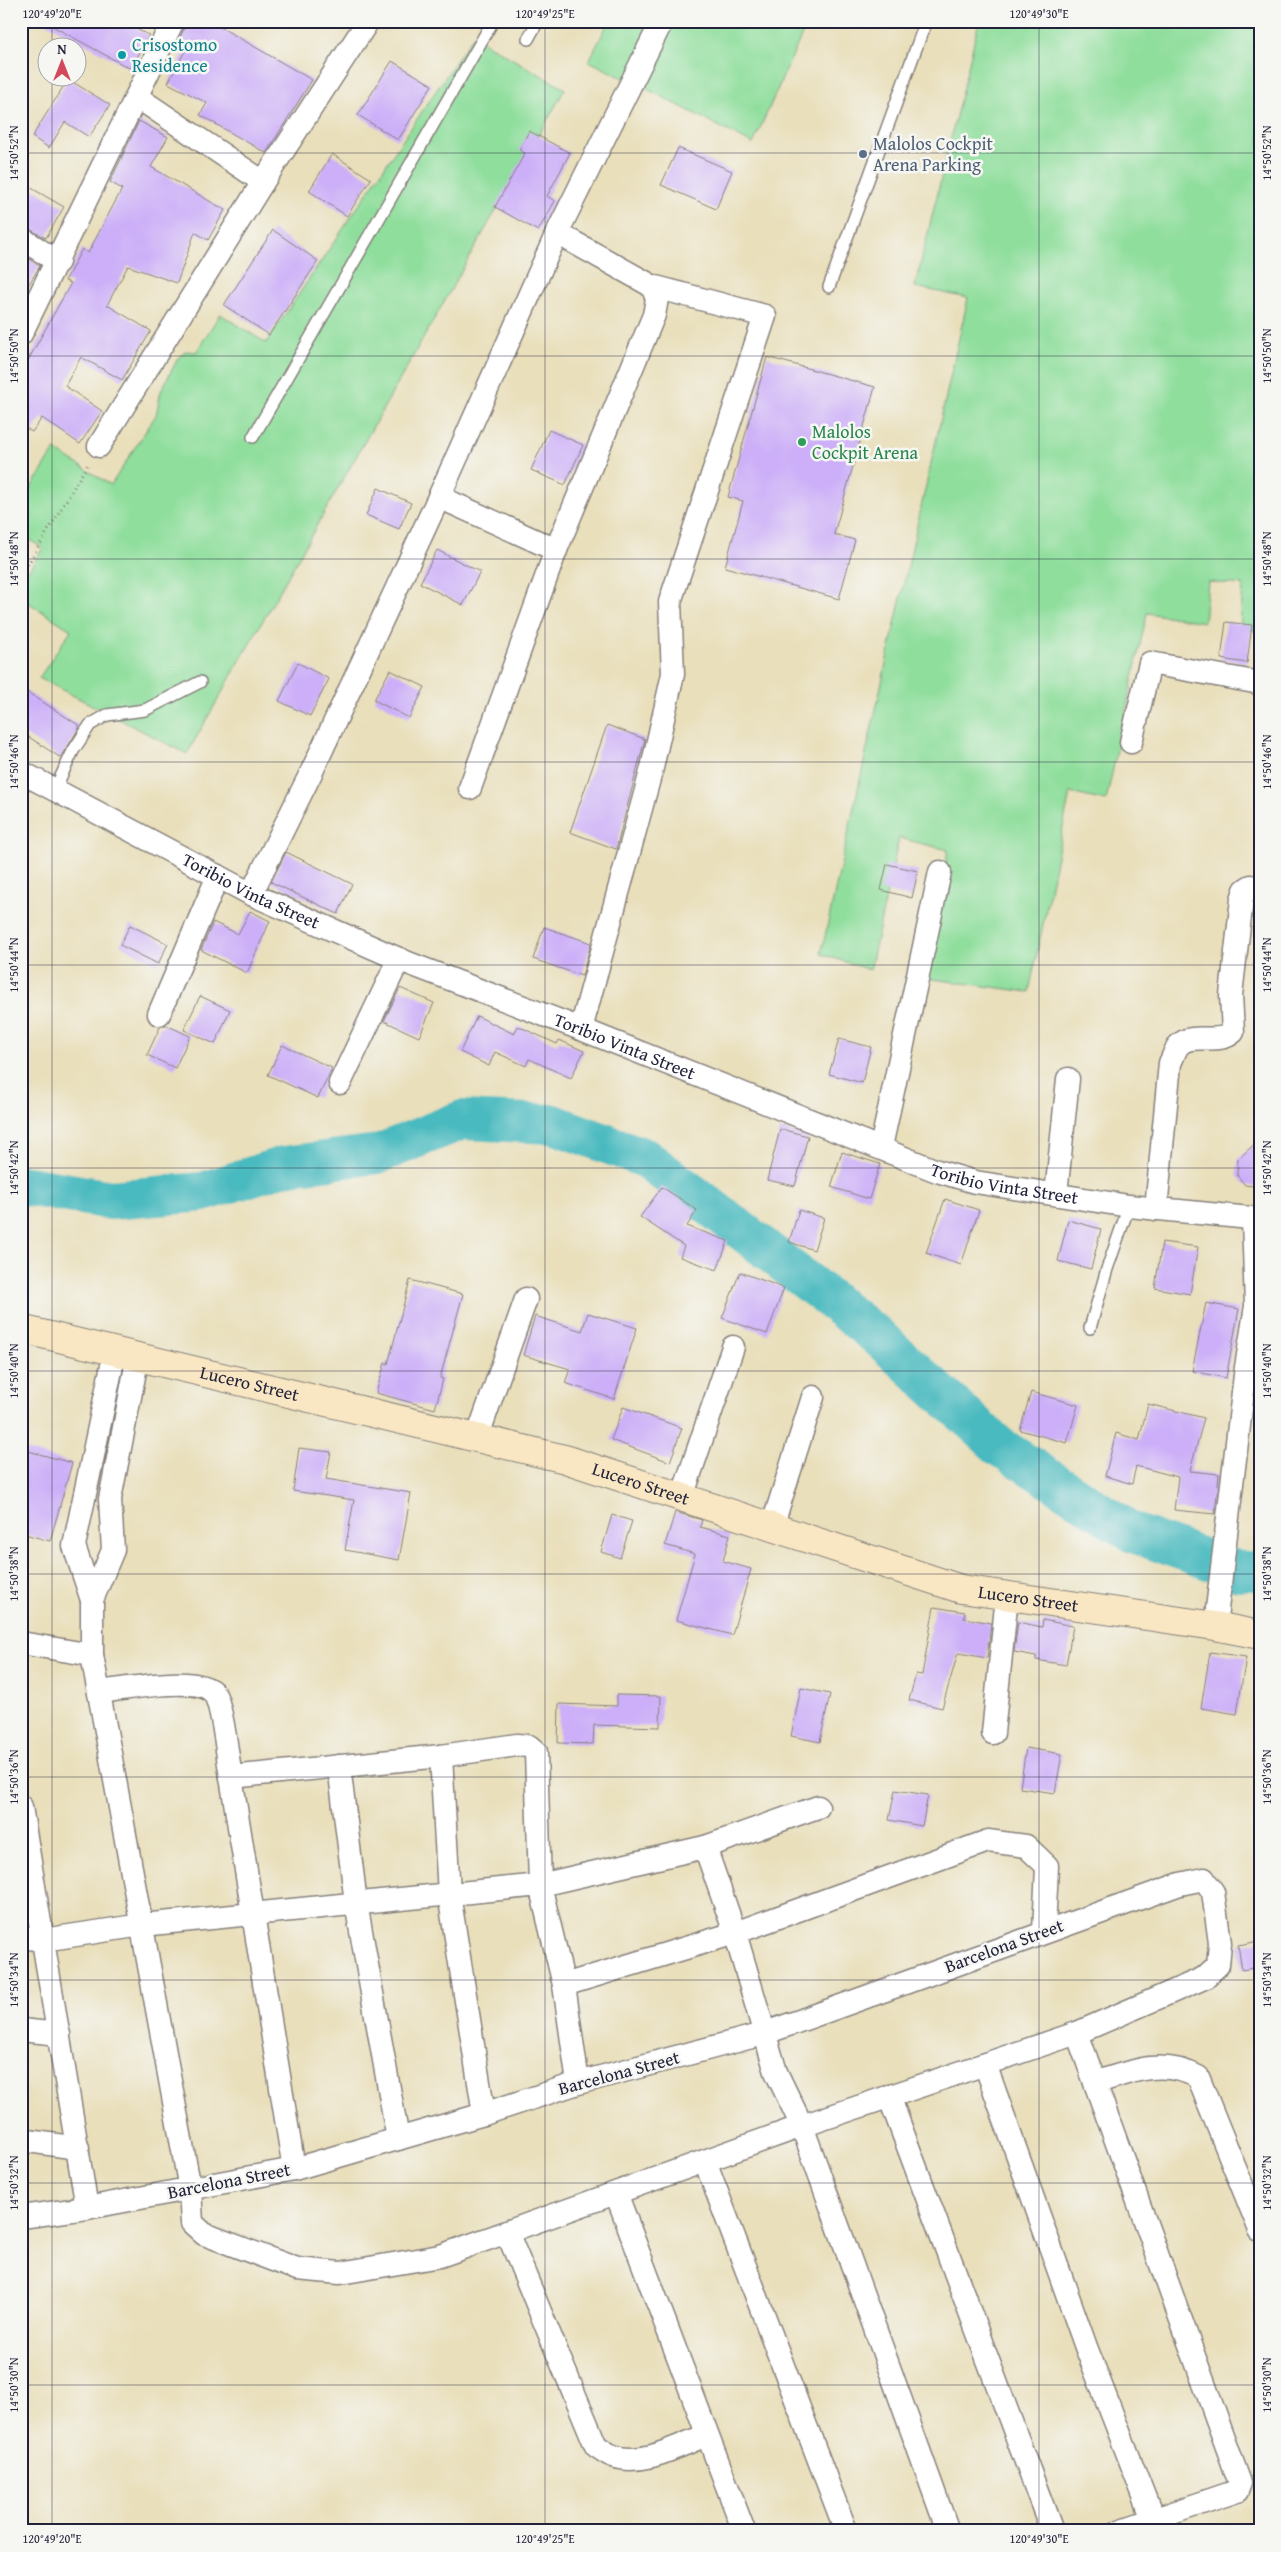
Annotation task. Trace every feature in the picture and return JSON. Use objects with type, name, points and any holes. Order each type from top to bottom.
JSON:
[{"type":"street","points":[[21,334],[58,262],[173,21]]},
{"type":"street","points":[[98,446],[263,182],[368,21]]},
{"type":"street","points":[[251,894],[312,771],[439,497],[557,233],[662,21]]},
{"type":"street","points":[[137,97],[263,182]]},
{"type":"street","points":[[557,233],[652,286],[765,316],[670,602],[673,674],[652,768],[581,1029]]},
{"type":"street","points":[[21,238],[58,262]]},
{"type":"street","points":[[470,788],[556,550],[654,315],[657,299],[652,286]]},
{"type":"street","points":[[439,497],[556,550]]},
{"type":"street","points":[[1131,742],[1150,663],[1260,682]]},
{"type":"street","name":"Toribio Vinta Street","points":[[21,772],[251,894],[399,959],[881,1147],[937,1171],[976,1182],[1129,1206],[1257,1219]]},
{"type":"street","points":[[881,1147],[940,872]]},
{"type":"street","points":[[158,1014],[218,876]]},
{"type":"street","points":[[1156,1210],[1170,1063],[1179,1045],[1189,1039],[1220,1039],[1233,1032],[1231,995],[1242,899],[1245,890],[1251,886],[1260,888]]},
{"type":"street","points":[[340,1083],[399,959]]},
{"type":"street","points":[[1056,1194],[1068,1079]]},
{"type":"street","points":[[1215,1626],[1222,1581],[1246,1367],[1256,1306],[1257,1219]]},
{"type":"street","points":[[477,1438],[526,1299]]},
{"type":"street","name":"Lucero Street","points":[[21,1329],[565,1459],[960,1589],[1215,1626],[1260,1635]]},
{"type":"street","points":[[682,1497],[733,1347]]},
{"type":"street","points":[[126,1354],[79,1521],[74,1546],[92,1600],[92,1656],[190,2189],[192,2223],[204,2234],[297,2269],[340,2273],[440,2256],[802,2126],[1077,2033],[1237,2472],[1250,2487],[1119,2531]]},
{"type":"street","points":[[92,1600],[113,1550],[110,1526],[110,1499],[126,1354]]},
{"type":"street","points":[[772,1526],[813,1397]]},
{"type":"street","points":[[79,1521],[110,1526]]},
{"type":"street","points":[[992,1733],[1007,1596]]},
{"type":"street","points":[[21,1643],[92,1656]]},
{"type":"street","points":[[99,1692],[184,1683],[205,1686],[216,1696],[231,1777],[294,2169]]},
{"type":"street","points":[[231,1777],[441,1756],[518,1745],[529,1746],[536,1752],[540,1885],[564,1985],[578,2083]]},
{"type":"street","points":[[441,1756],[449,1894],[484,2114]]},
{"type":"street","points":[[339,1766],[356,1903],[398,2139]]},
{"type":"street","points":[[21,1807],[32,1939],[59,2034],[88,2208]]},
{"type":"street","points":[[32,1939],[253,1913],[540,1885],[705,1846],[818,1807]]},
{"type":"street","points":[[564,1985],[735,1934],[988,1841],[1026,1846],[1046,1866],[1044,1931]]},
{"type":"street","points":[[705,1846],[735,1934],[763,2034],[776,2072],[802,2126],[948,2531]]},
{"type":"street","name":"Barcelona Street","points":[[21,2217],[88,2208],[294,2169],[484,2114],[578,2083],[763,2034],[1044,1931],[1180,1884],[1204,1879],[1213,1892],[1220,1943],[1218,1965],[1204,1978],[1077,2033]]},
{"type":"street","points":[[21,2030],[59,2034]]},
{"type":"street","points":[[985,2064],[1083,2338],[1153,2519]]},
{"type":"street","points":[[1095,2082],[1140,2068],[1171,2066],[1184,2069],[1198,2077],[1260,2230]]},
{"type":"street","points":[[889,2096],[1052,2531]]},
{"type":"street","points":[[21,2140],[78,2148]]},
{"type":"street","points":[[705,2161],[846,2531]]},
{"type":"street","points":[[616,2193],[744,2531]]},
{"type":"street","points":[[507,2232],[596,2446],[613,2456],[630,2459],[649,2457],[707,2435]]},
{"type":"lane","points":[[253,437],[493,21]]},
{"type":"lane","points":[[528,39],[538,21]]},
{"type":"lane","points":[[829,288],[926,21]]},
{"type":"lane","points":[[55,789],[73,751],[90,726],[107,715],[145,710],[200,682]]},
{"type":"lane","points":[[1090,1328],[1107,1269],[1129,1206]]},
{"type":"path","points":[[25,570],[98,446]]},
{"type":"green space","points":[[609,21],[663,21],[635,84],[589,61]]},
{"type":"green space","points":[[673,21],[808,21],[753,144],[641,86]]},
{"type":"green space","points":[[979,21],[1260,21],[1260,631],[1240,629],[1243,585],[1208,582],[1204,622],[1147,613],[1106,801],[1070,793],[1029,992],[925,978],[948,850],[899,838],[870,970],[821,954],[968,298],[915,287]]},
{"type":"green space","points":[[473,36],[565,89],[187,754],[39,678],[71,630],[21,598],[21,582],[43,548],[21,535],[21,503],[55,450],[111,485],[156,415],[161,391],[178,358],[186,351],[196,352],[220,314],[266,343]]},
{"type":"building","name":"Crisostomo Residence","points":[[43,21],[142,21],[138,30],[149,35],[131,69],[88,46],[88,38],[74,38]]},
{"type":"building","points":[[188,21],[210,21],[312,80],[266,153],[200,115],[207,103],[168,83],[186,49],[176,45]]},
{"type":"building","points":[[392,61],[432,85],[398,140],[358,115]]},
{"type":"building","points":[[62,88],[83,88],[110,105],[89,137],[65,122],[49,148],[32,137]]},
{"type":"building","points":[[139,121],[168,137],[151,167],[225,210],[208,240],[195,232],[177,283],[128,266],[107,305],[151,331],[122,380],[81,357],[65,386],[102,411],[80,444],[42,418],[32,432],[21,425],[21,373],[71,283],[65,281],[82,249],[88,253],[122,189],[110,182]]},
{"type":"building","points":[[529,131],[570,153],[547,196],[555,201],[538,231],[495,207],[525,153],[519,150]]},
{"type":"building","points":[[678,148],[732,171],[716,209],[661,185]]},
{"type":"building","points":[[332,154],[371,179],[347,216],[309,191]]},
{"type":"building","points":[[21,182],[64,207],[46,238],[21,225]]},
{"type":"building","points":[[273,230],[318,261],[269,335],[224,305]]},
{"type":"building","points":[[21,254],[40,266],[21,297]]},
{"type":"building","name":"Malolos Cockpit Arena","points":[[767,357],[875,387],[834,534],[855,540],[839,599],[725,567],[743,501],[728,497]]},
{"type":"building","points":[[549,430],[583,445],[565,485],[531,470]]},
{"type":"building","points":[[378,488],[411,503],[399,529],[366,515]]},
{"type":"building","points":[[437,550],[480,572],[463,605],[420,583]]},
{"type":"building","points":[[1226,622],[1252,625],[1247,663],[1221,659]]},
{"type":"building","points":[[298,663],[329,679],[310,716],[279,701]]},
{"type":"building","points":[[390,670],[425,687],[409,718],[374,700]]},
{"type":"building","points":[[21,688],[80,726],[61,758],[21,732]]},
{"type":"building","points":[[607,725],[645,739],[616,849],[570,832]]},
{"type":"building","points":[[286,852],[352,884],[338,914],[271,882]]},
{"type":"building","points":[[887,864],[918,871],[912,898],[881,890]]},
{"type":"building","points":[[250,911],[270,921],[247,973],[201,950],[213,922],[238,934]]},
{"type":"building","points":[[130,925],[168,944],[158,964],[120,945]]},
{"type":"building","points":[[544,927],[591,943],[582,976],[533,959]]},
{"type":"building","points":[[400,988],[434,1003],[419,1037],[384,1021]]},
{"type":"building","points":[[200,996],[230,1010],[215,1044],[184,1030]]},
{"type":"building","points":[[477,1016],[514,1034],[518,1026],[557,1044],[559,1040],[584,1051],[571,1078],[529,1059],[526,1066],[495,1052],[489,1066],[460,1052]]},
{"type":"building","points":[[166,1025],[190,1036],[175,1068],[147,1055],[160,1027]]},
{"type":"building","points":[[839,1039],[871,1047],[862,1083],[829,1074]]},
{"type":"building","points":[[282,1045],[332,1068],[318,1098],[268,1075]]},
{"type":"building","points":[[780,1129],[808,1136],[795,1186],[767,1180]]},
{"type":"building","points":[[1260,1139],[1260,1187],[1245,1185],[1237,1175],[1238,1159]]},
{"type":"building","points":[[842,1152],[880,1164],[869,1199],[831,1187]]},
{"type":"building","points":[[662,1187],[697,1210],[687,1226],[728,1241],[717,1270],[680,1257],[684,1246],[640,1217]]},
{"type":"building","points":[[945,1199],[979,1210],[961,1265],[926,1253]]},
{"type":"building","points":[[799,1210],[824,1218],[814,1250],[789,1242]]},
{"type":"building","points":[[1068,1220],[1101,1229],[1091,1269],[1058,1261]]},
{"type":"building","points":[[1162,1242],[1198,1247],[1190,1294],[1155,1288]]},
{"type":"building","points":[[740,1272],[784,1288],[767,1334],[722,1318]]},
{"type":"building","points":[[410,1280],[463,1294],[440,1378],[443,1379],[435,1409],[376,1393],[385,1363],[388,1364]]},
{"type":"building","points":[[1206,1303],[1239,1309],[1226,1378],[1192,1371]]},
{"type":"building","points":[[588,1313],[637,1328],[614,1399],[565,1383],[570,1369],[523,1355],[535,1316],[582,1331]]},
{"type":"building","points":[[1031,1392],[1078,1405],[1067,1443],[1020,1430]]},
{"type":"building","points":[[1148,1404],[1204,1418],[1190,1471],[1219,1474],[1215,1514],[1174,1510],[1178,1477],[1136,1466],[1132,1484],[1105,1476],[1116,1433],[1139,1440]]},
{"type":"building","points":[[623,1407],[682,1428],[670,1462],[611,1440]]},
{"type":"building","points":[[299,1448],[331,1452],[326,1479],[411,1493],[399,1560],[345,1550],[354,1500],[293,1491]]},
{"type":"building","points":[[21,1449],[72,1463],[50,1541],[21,1533]]},
{"type":"building","points":[[675,1512],[702,1520],[700,1527],[730,1535],[723,1561],[751,1569],[732,1635],[676,1620],[695,1554],[665,1545]]},
{"type":"building","points":[[612,1515],[632,1521],[620,1558],[601,1552]]},
{"type":"building","points":[[934,1607],[965,1612],[964,1618],[991,1623],[987,1658],[958,1653],[942,1708],[909,1700],[916,1674],[922,1675]]},
{"type":"building","points":[[1043,1620],[1073,1626],[1066,1665],[1036,1660],[1036,1656],[1014,1652],[1018,1622],[1042,1627]]},
{"type":"building","points":[[1210,1652],[1246,1657],[1237,1714],[1201,1708]]},
{"type":"building","points":[[801,1688],[830,1694],[820,1742],[791,1736]]},
{"type":"building","points":[[617,1695],[661,1696],[660,1727],[594,1725],[593,1744],[558,1743],[559,1704],[617,1706]]},
{"type":"building","points":[[1026,1748],[1062,1754],[1055,1793],[1020,1788]]},
{"type":"building","points":[[895,1790],[928,1795],[922,1826],[889,1820]]},
{"type":"building","points":[[1260,1941],[1260,1967],[1242,1970],[1238,1945]]},
{"type":"waterway","points":[[21,1185],[111,1200],[203,1192],[283,1166],[378,1154],[462,1120],[553,1124],[645,1158],[877,1336],[999,1446],[1133,1533],[1239,1571],[1260,1571]]},
{"type":"place","name":"Crisostomo Residence","points":[[122,55]]},
{"type":"place","name":"Malolos Cockpit Arena Parking","points":[[863,154]]},
{"type":"place","name":"Malolos Cockpit Arena","points":[[802,442]]}]
